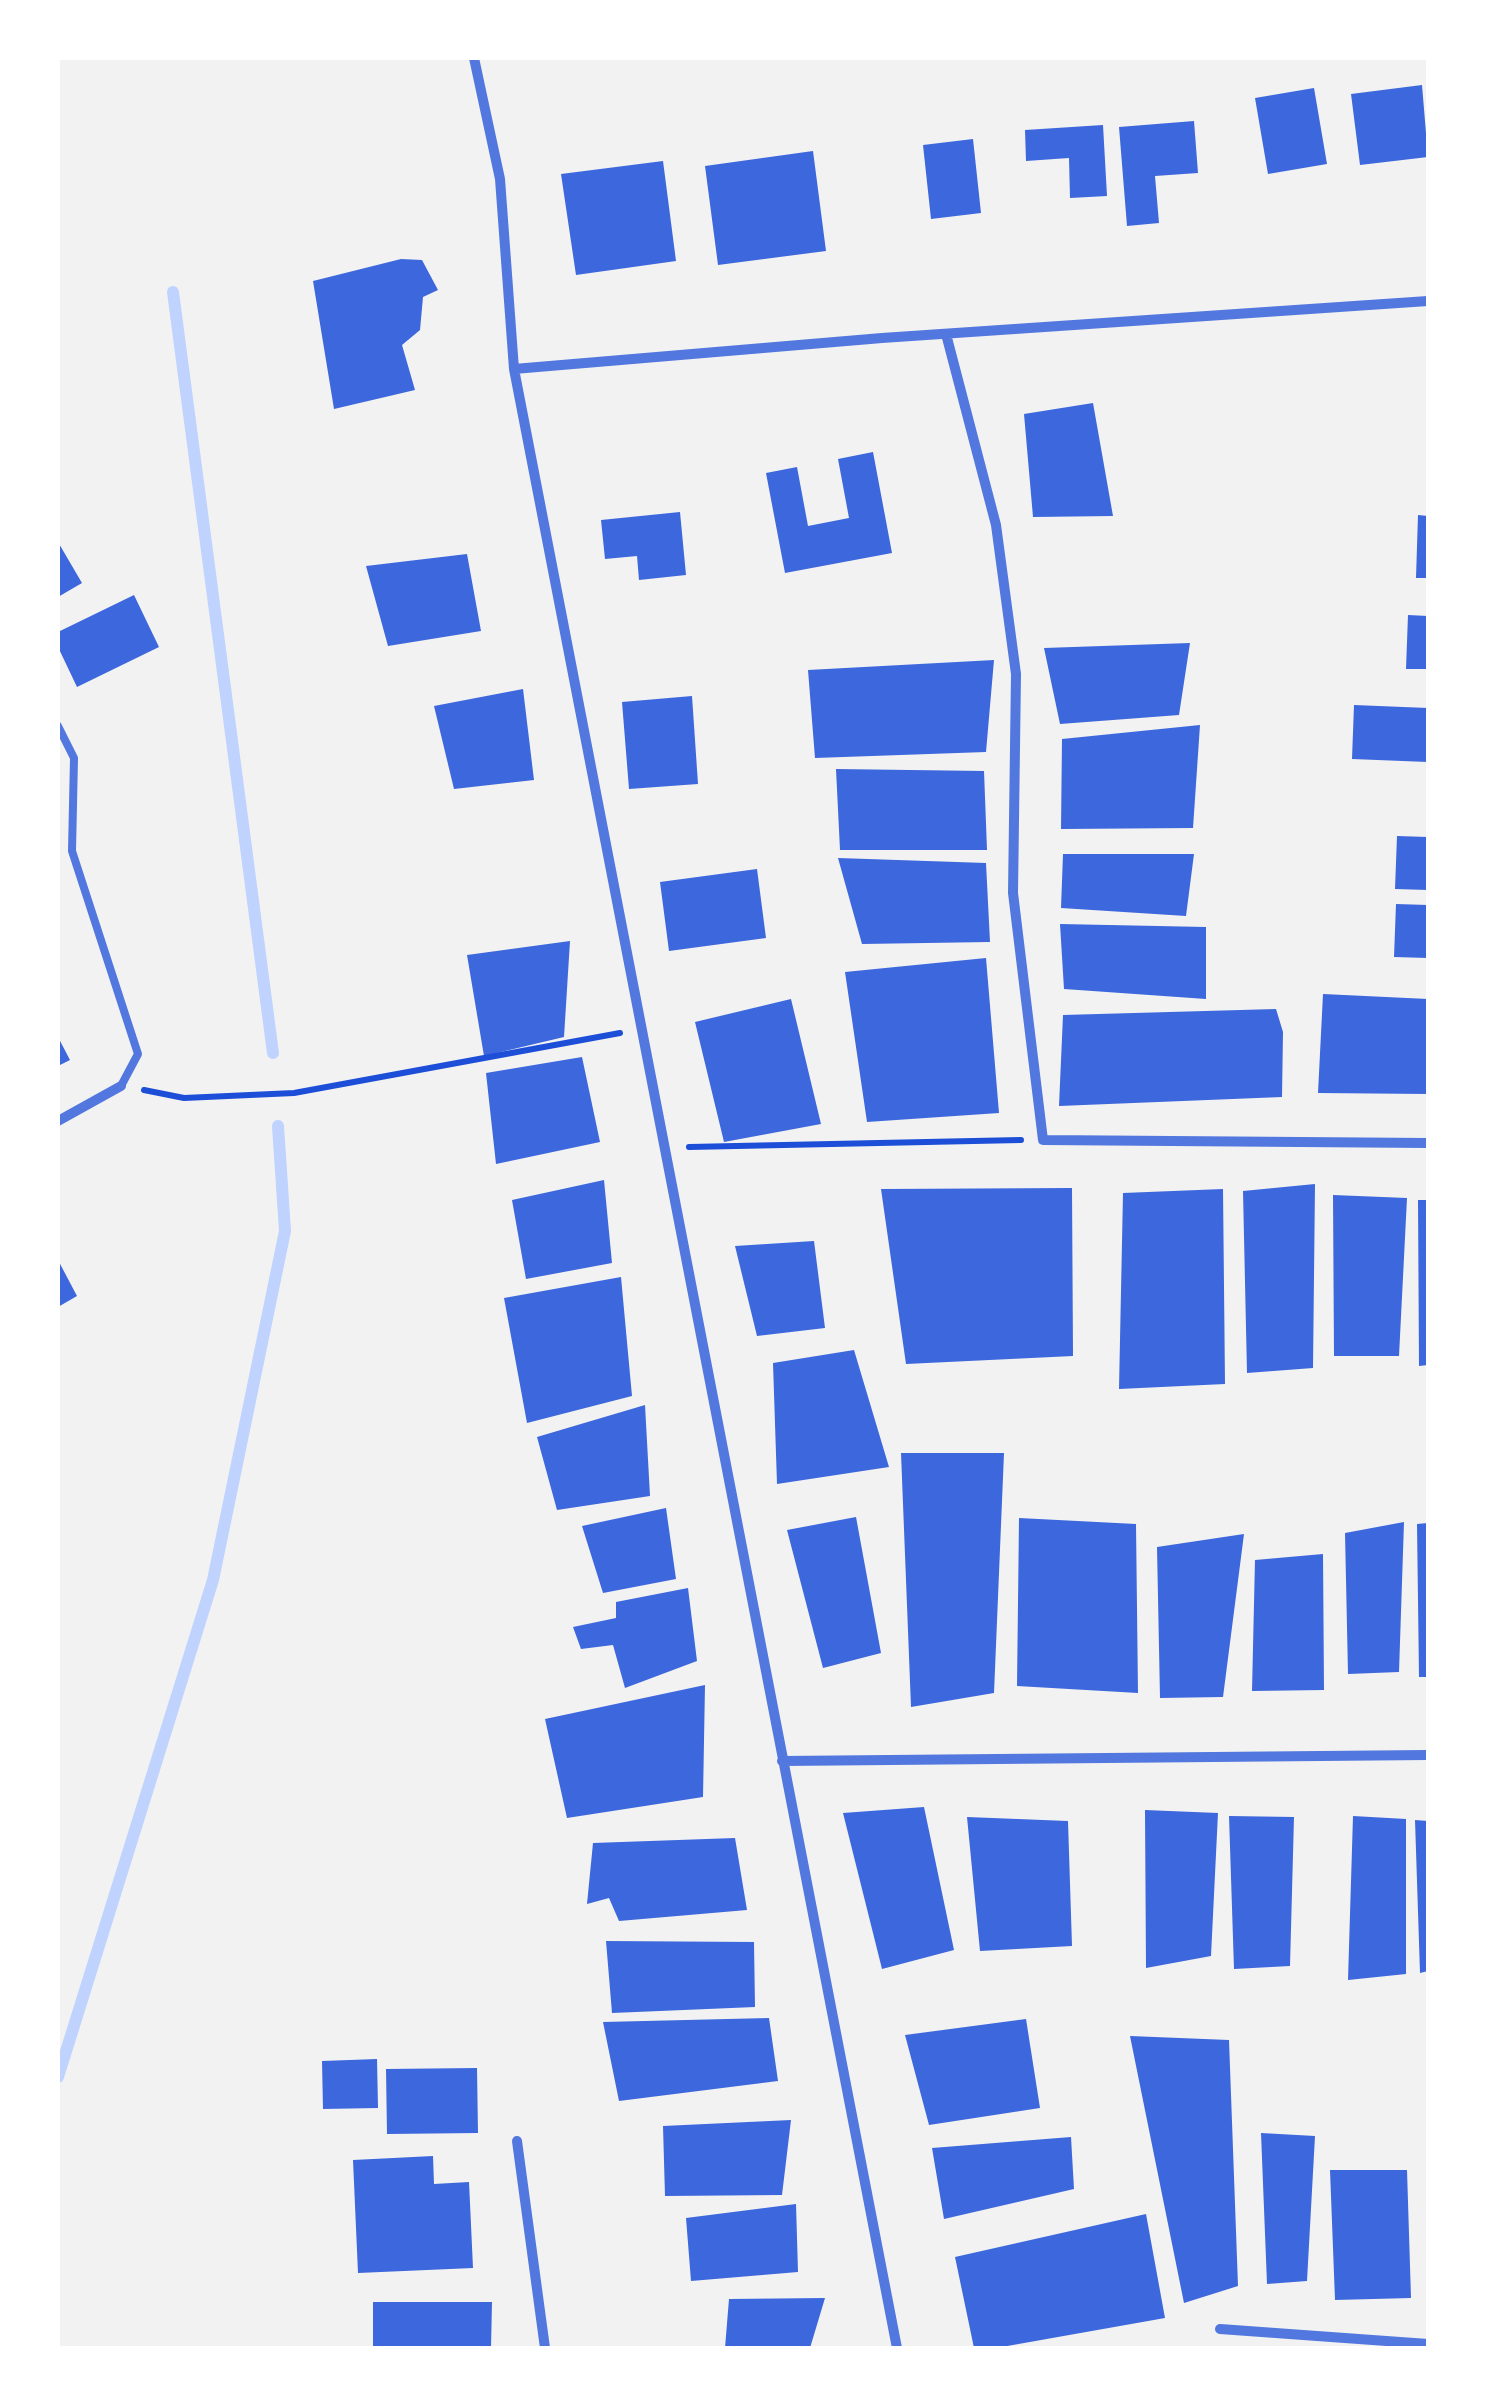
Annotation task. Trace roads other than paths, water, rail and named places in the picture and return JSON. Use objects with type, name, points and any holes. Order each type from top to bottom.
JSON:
[{"type":"street","points":[[474,58],[500,179],[514,370],[897,2348]]},
{"type":"street","points":[[514,370],[946,334],[1428,301]]},
{"type":"street","points":[[946,334],[996,524],[1016,674],[1014,893],[1043,1140],[1428,1143]]},
{"type":"street","points":[[58,1121],[121,1086]]},
{"type":"street","points":[[782,1761],[1428,1755]]},
{"type":"street","points":[[517,2142],[545,2348]]},
{"type":"street","points":[[1220,2329],[1428,2344]]},
{"type":"lane","points":[[58,726],[74,758],[72,851],[138,1054],[121,1086]]},
{"type":"waterway","points":[[173,292],[273,1053]]},
{"type":"waterway","points":[[58,2077],[213,1580],[285,1231],[278,1126]]}]
